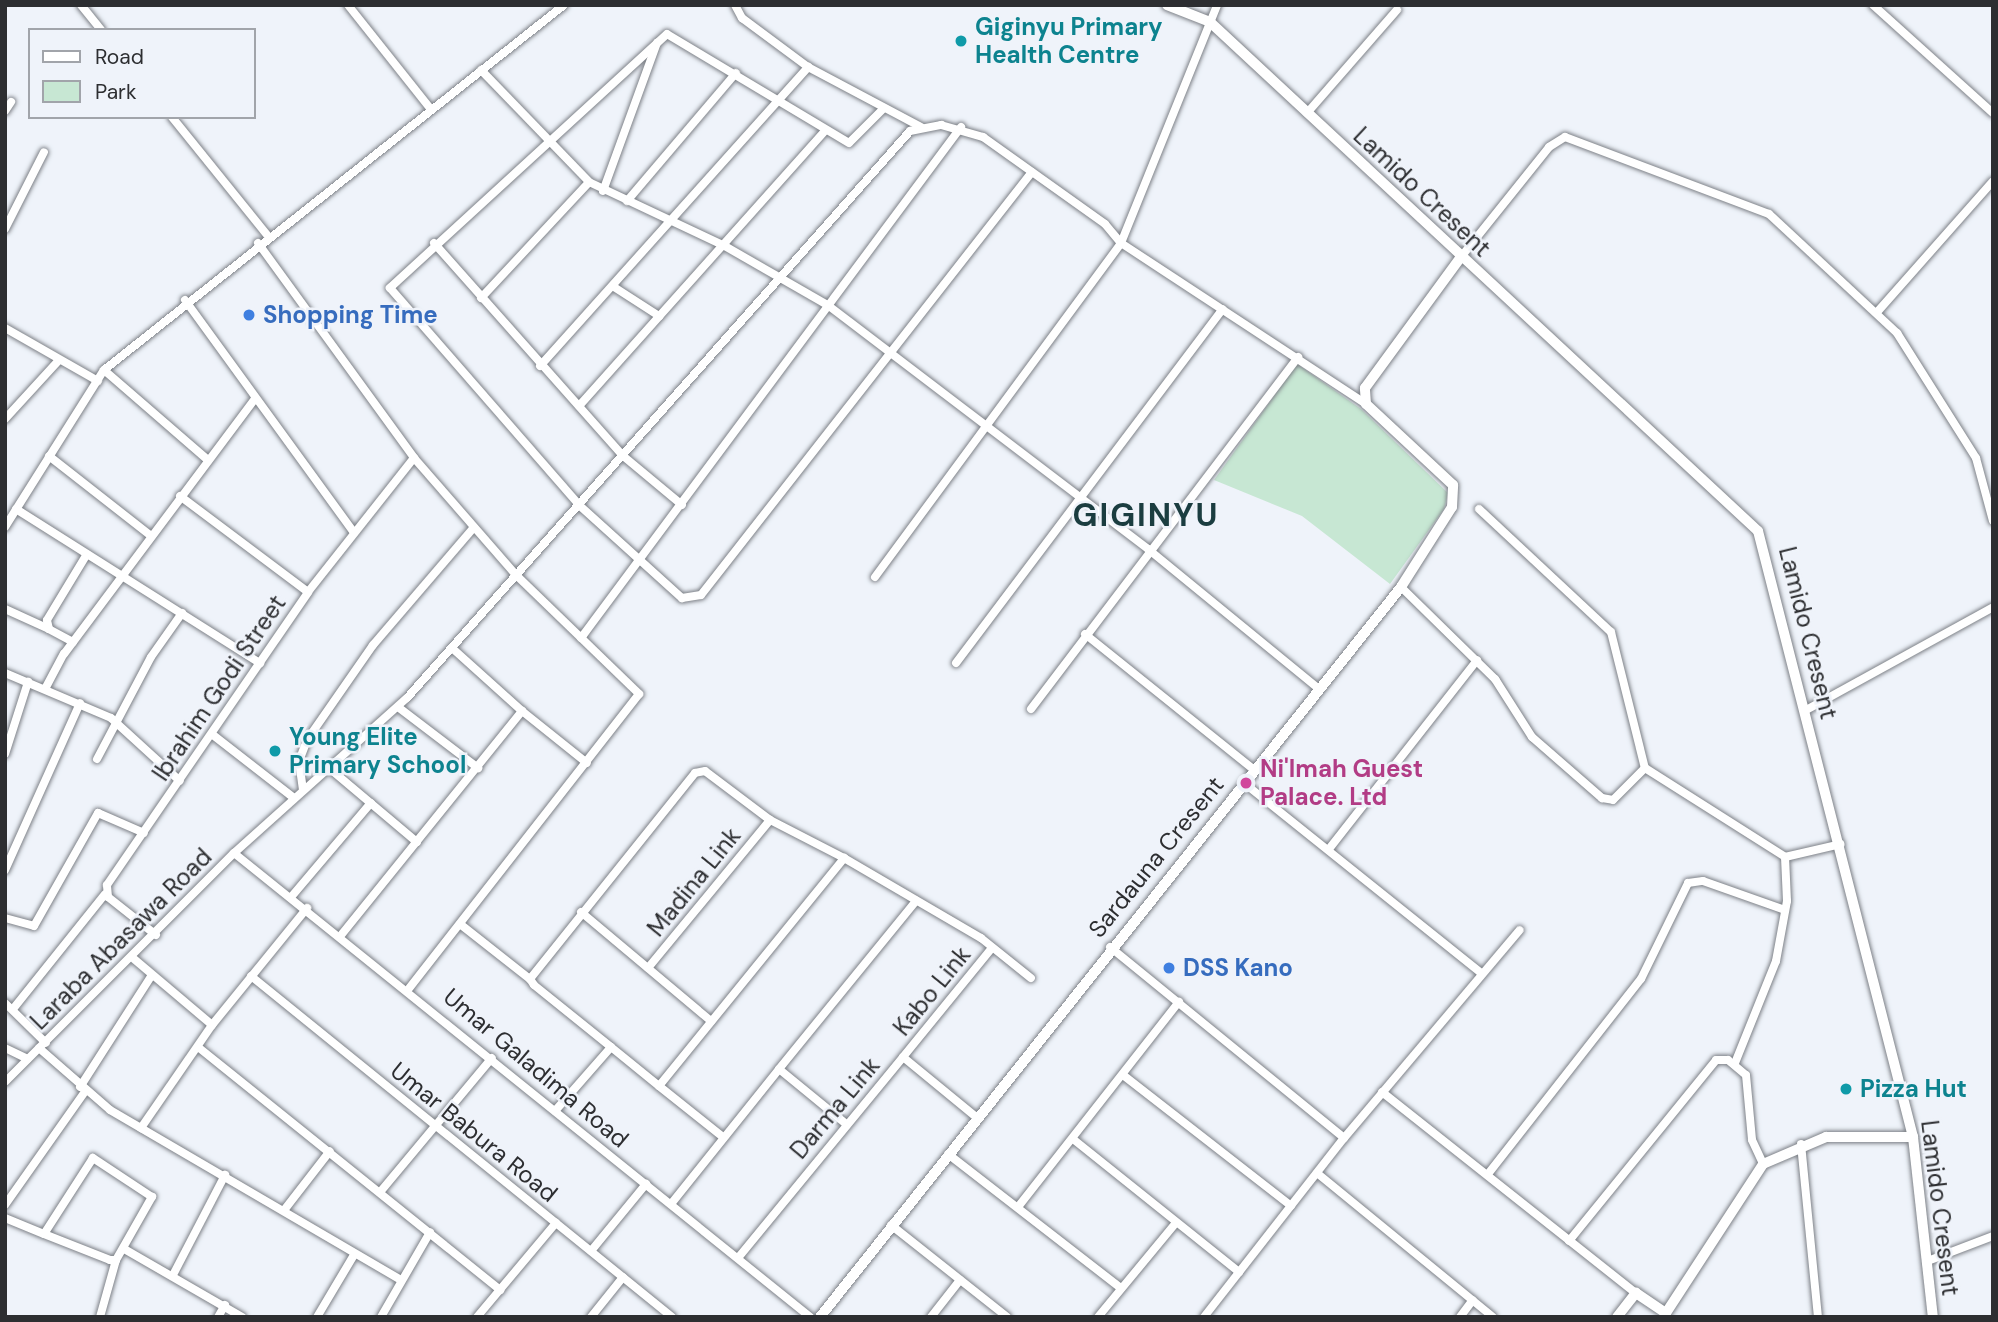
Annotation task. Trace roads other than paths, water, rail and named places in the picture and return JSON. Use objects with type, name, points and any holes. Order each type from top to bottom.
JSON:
[{"type":"street","points":[[81,5],[99,28]]},
{"type":"street","points":[[348,5],[430,108]]},
{"type":"street","points":[[5,527],[104,370],[185,300],[564,5]]},
{"type":"street","points":[[735,5],[742,18],[808,67],[921,127],[961,127],[1105,223],[1121,243],[1366,404],[1373,373],[1549,147],[1565,137],[1583,139],[1769,214],[1879,310],[1964,434],[1984,480],[1993,521]]},
{"type":"street","name":"Lamido Cresent","points":[[1167,5],[1210,22],[1758,531],[1841,844],[1913,1137],[1930,1260],[1933,1317]]},
{"type":"street","points":[[875,577],[1121,243],[1217,5]]},
{"type":"street","points":[[1873,5],[1992,113]]},
{"type":"street","points":[[1307,113],[1396,10]]},
{"type":"street","points":[[884,108],[854,143],[826,130],[674,35],[658,40],[395,280],[392,296],[579,505],[640,563],[682,598],[701,595],[1032,172]]},
{"type":"street","points":[[603,191],[658,40]]},
{"type":"street","points":[[540,366],[673,222],[808,67]]},
{"type":"street","points":[[481,70],[545,144],[589,182],[603,191],[723,245],[779,274],[829,306],[1079,495],[1319,689]]},
{"type":"street","points":[[626,201],[736,73]]},
{"type":"street","points":[[5,111],[11,102]]},
{"type":"street","points":[[174,119],[268,236]]},
{"type":"street","name":"Laraba Abasawa Road","points":[[5,1082],[134,959],[234,853],[398,707],[517,576],[779,274],[901,139],[921,127]]},
{"type":"street","points":[[581,638],[640,563],[961,127]]},
{"type":"street","points":[[579,406],[826,130]]},
{"type":"street","points":[[5,229],[44,152]]},
{"type":"street","points":[[1879,310],[1993,181]]},
{"type":"street","points":[[481,298],[589,182]]},
{"type":"street","points":[[258,243],[414,458],[517,576],[639,694],[409,988]]},
{"type":"street","points":[[434,243],[540,366],[622,454],[682,505]]},
{"type":"street","points":[[614,287],[659,316]]},
{"type":"street","points":[[185,300],[353,531]]},
{"type":"street","points":[[956,663],[1079,495],[1223,309]]},
{"type":"street","points":[[5,328],[98,382]]},
{"type":"street","points":[[1031,709],[1148,549],[1298,358]]},
{"type":"street","points":[[5,419],[60,360]]},
{"type":"street","points":[[104,370],[208,460]]},
{"type":"street","points":[[45,689],[73,642],[255,399]]},
{"type":"street","name":"Sardauna Cresent","points":[[820,1317],[1110,947],[1401,586],[1456,496],[1452,485],[1366,404]]},
{"type":"street","points":[[49,456],[151,536]]},
{"type":"street","name":"Ibrahim Godi Street","points":[[13,1009],[105,894],[307,592],[353,531],[414,458]]},
{"type":"street","points":[[180,496],[307,592]]},
{"type":"street","points":[[16,509],[260,663]]},
{"type":"street","points":[[1479,509],[1611,632],[1645,768],[1785,858],[1841,844]]},
{"type":"street","points":[[303,790],[299,761],[307,740],[373,645],[474,527]]},
{"type":"street","points":[[49,628],[47,620],[87,554]]},
{"type":"street","points":[[1401,586],[1477,660],[1532,737],[1608,801],[1645,768]]},
{"type":"street","points":[[1806,710],[1993,607]]},
{"type":"street","points":[[5,609],[49,628],[73,642]]},
{"type":"street","points":[[97,759],[114,720],[182,613]]},
{"type":"street","points":[[1085,634],[1254,770]]},
{"type":"street","points":[[452,648],[587,763]]},
{"type":"street","points":[[1329,849],[1477,660]]},
{"type":"street","points":[[5,673],[80,703],[114,720],[180,781]]},
{"type":"street","points":[[6,748],[28,682]]},
{"type":"street","points":[[6,867],[80,703]]},
{"type":"street","points":[[398,707],[478,768]]},
{"type":"street","points":[[342,934],[523,711]]},
{"type":"street","points":[[213,735],[294,798]]},
{"type":"street","points":[[329,768],[417,842]]},
{"type":"street","points":[[530,979],[695,773],[705,771],[770,820],[844,858],[916,901],[1031,978]]},
{"type":"street","points":[[1244,783],[1480,973]]},
{"type":"street","points":[[292,896],[371,803]]},
{"type":"street","points":[[5,918],[34,926],[98,813],[144,833]]},
{"type":"street","name":"Madina Link","points":[[648,968],[770,820]]},
{"type":"street","name":"Umar Galadima Road","points":[[234,853],[342,934],[810,1317]]},
{"type":"street","points":[[659,1086],[844,858]]},
{"type":"street","points":[[1735,1063],[1776,961],[1785,858]]},
{"type":"street","points":[[1488,1174],[1641,979],[1688,883],[1703,881],[1782,909]]},
{"type":"street","points":[[105,894],[156,935]]},
{"type":"street","points":[[671,1204],[916,901]]},
{"type":"street","points":[[141,1128],[212,1025],[307,908]]},
{"type":"street","points":[[581,912],[711,1021]]},
{"type":"street","points":[[460,924],[723,1137]]},
{"type":"street","points":[[1204,1317],[1343,1138],[1480,973],[1520,930]]},
{"type":"street","points":[[1110,947],[1343,1138]]},
{"type":"street","name":"Kabo Link","points":[[903,1057],[990,949]]},
{"type":"street","points":[[134,959],[212,1025]]},
{"type":"street","points":[[5,1205],[82,1090],[152,975]]},
{"type":"street","name":"Umar Babura Road","points":[[251,976],[672,1317]]},
{"type":"street","points":[[1018,1207],[1179,1002]]},
{"type":"street","points":[[5,1003],[82,1090],[141,1128],[285,1209],[354,1255],[401,1280]]},
{"type":"street","points":[[198,1047],[381,1191],[500,1290]]},
{"type":"street","points":[[555,1111],[611,1047]]},
{"type":"street","points":[[5,1048],[28,1059]]},
{"type":"street","name":"Darma Link","points":[[738,1258],[845,1123],[903,1057],[976,1117]]},
{"type":"street","points":[[381,1191],[492,1058]]},
{"type":"street","points":[[1569,1241],[1703,1071],[1716,1060],[1735,1063],[1746,1075],[1752,1140],[1763,1164]]},
{"type":"street","points":[[779,1069],[845,1123]]},
{"type":"street","points":[[1123,1074],[1291,1206]]},
{"type":"street","points":[[1382,1092],[1666,1315],[1763,1164],[1801,1144],[1850,1135],[1913,1137]]},
{"type":"street","points":[[1073,1139],[1175,1224],[1239,1272]]},
{"type":"street","points":[[1801,1144],[1818,1317]]},
{"type":"street","points":[[285,1209],[330,1151]]},
{"type":"street","points":[[948,1154],[1121,1288]]},
{"type":"street","points":[[44,1234],[90,1160],[97,1159],[152,1196],[126,1250],[116,1260],[100,1317]]},
{"type":"street","points":[[1317,1173],[1493,1317]]},
{"type":"street","points":[[173,1275],[225,1175]]},
{"type":"street","points":[[591,1251],[646,1184]]},
{"type":"street","points":[[5,1218],[116,1260]]},
{"type":"street","points":[[477,1317],[556,1223]]},
{"type":"street","points":[[1098,1317],[1175,1224]]},
{"type":"street","points":[[891,1225],[1007,1317]]},
{"type":"street","points":[[381,1317],[430,1232]]},
{"type":"street","points":[[1930,1260],[1993,1236]]},
{"type":"street","points":[[126,1250],[242,1317]]},
{"type":"street","points":[[317,1317],[354,1255]]},
{"type":"street","points":[[591,1317],[623,1277]]},
{"type":"street","points":[[931,1317],[960,1280]]},
{"type":"street","points":[[1617,1317],[1636,1293]]},
{"type":"street","points":[[1460,1317],[1474,1300]]},
{"type":"street","points":[[218,1317],[225,1305]]},
{"type":"place","name":"Giginyu Primary Health Centre","points":[[961,41]]},
{"type":"place","name":"Shopping Time","points":[[249,315]]},
{"type":"place","name":"Young Elite Primary School","points":[[275,751]]},
{"type":"place","name":"Ni'Imah Guest Palace. Ltd","points":[[1246,783]]},
{"type":"place","name":"DSS Kano","points":[[1169,968]]},
{"type":"place","name":"Pizza Hut","points":[[1846,1089]]},
{"type":"district","name":"GIGINYU","points":[[1146,515]]}]
